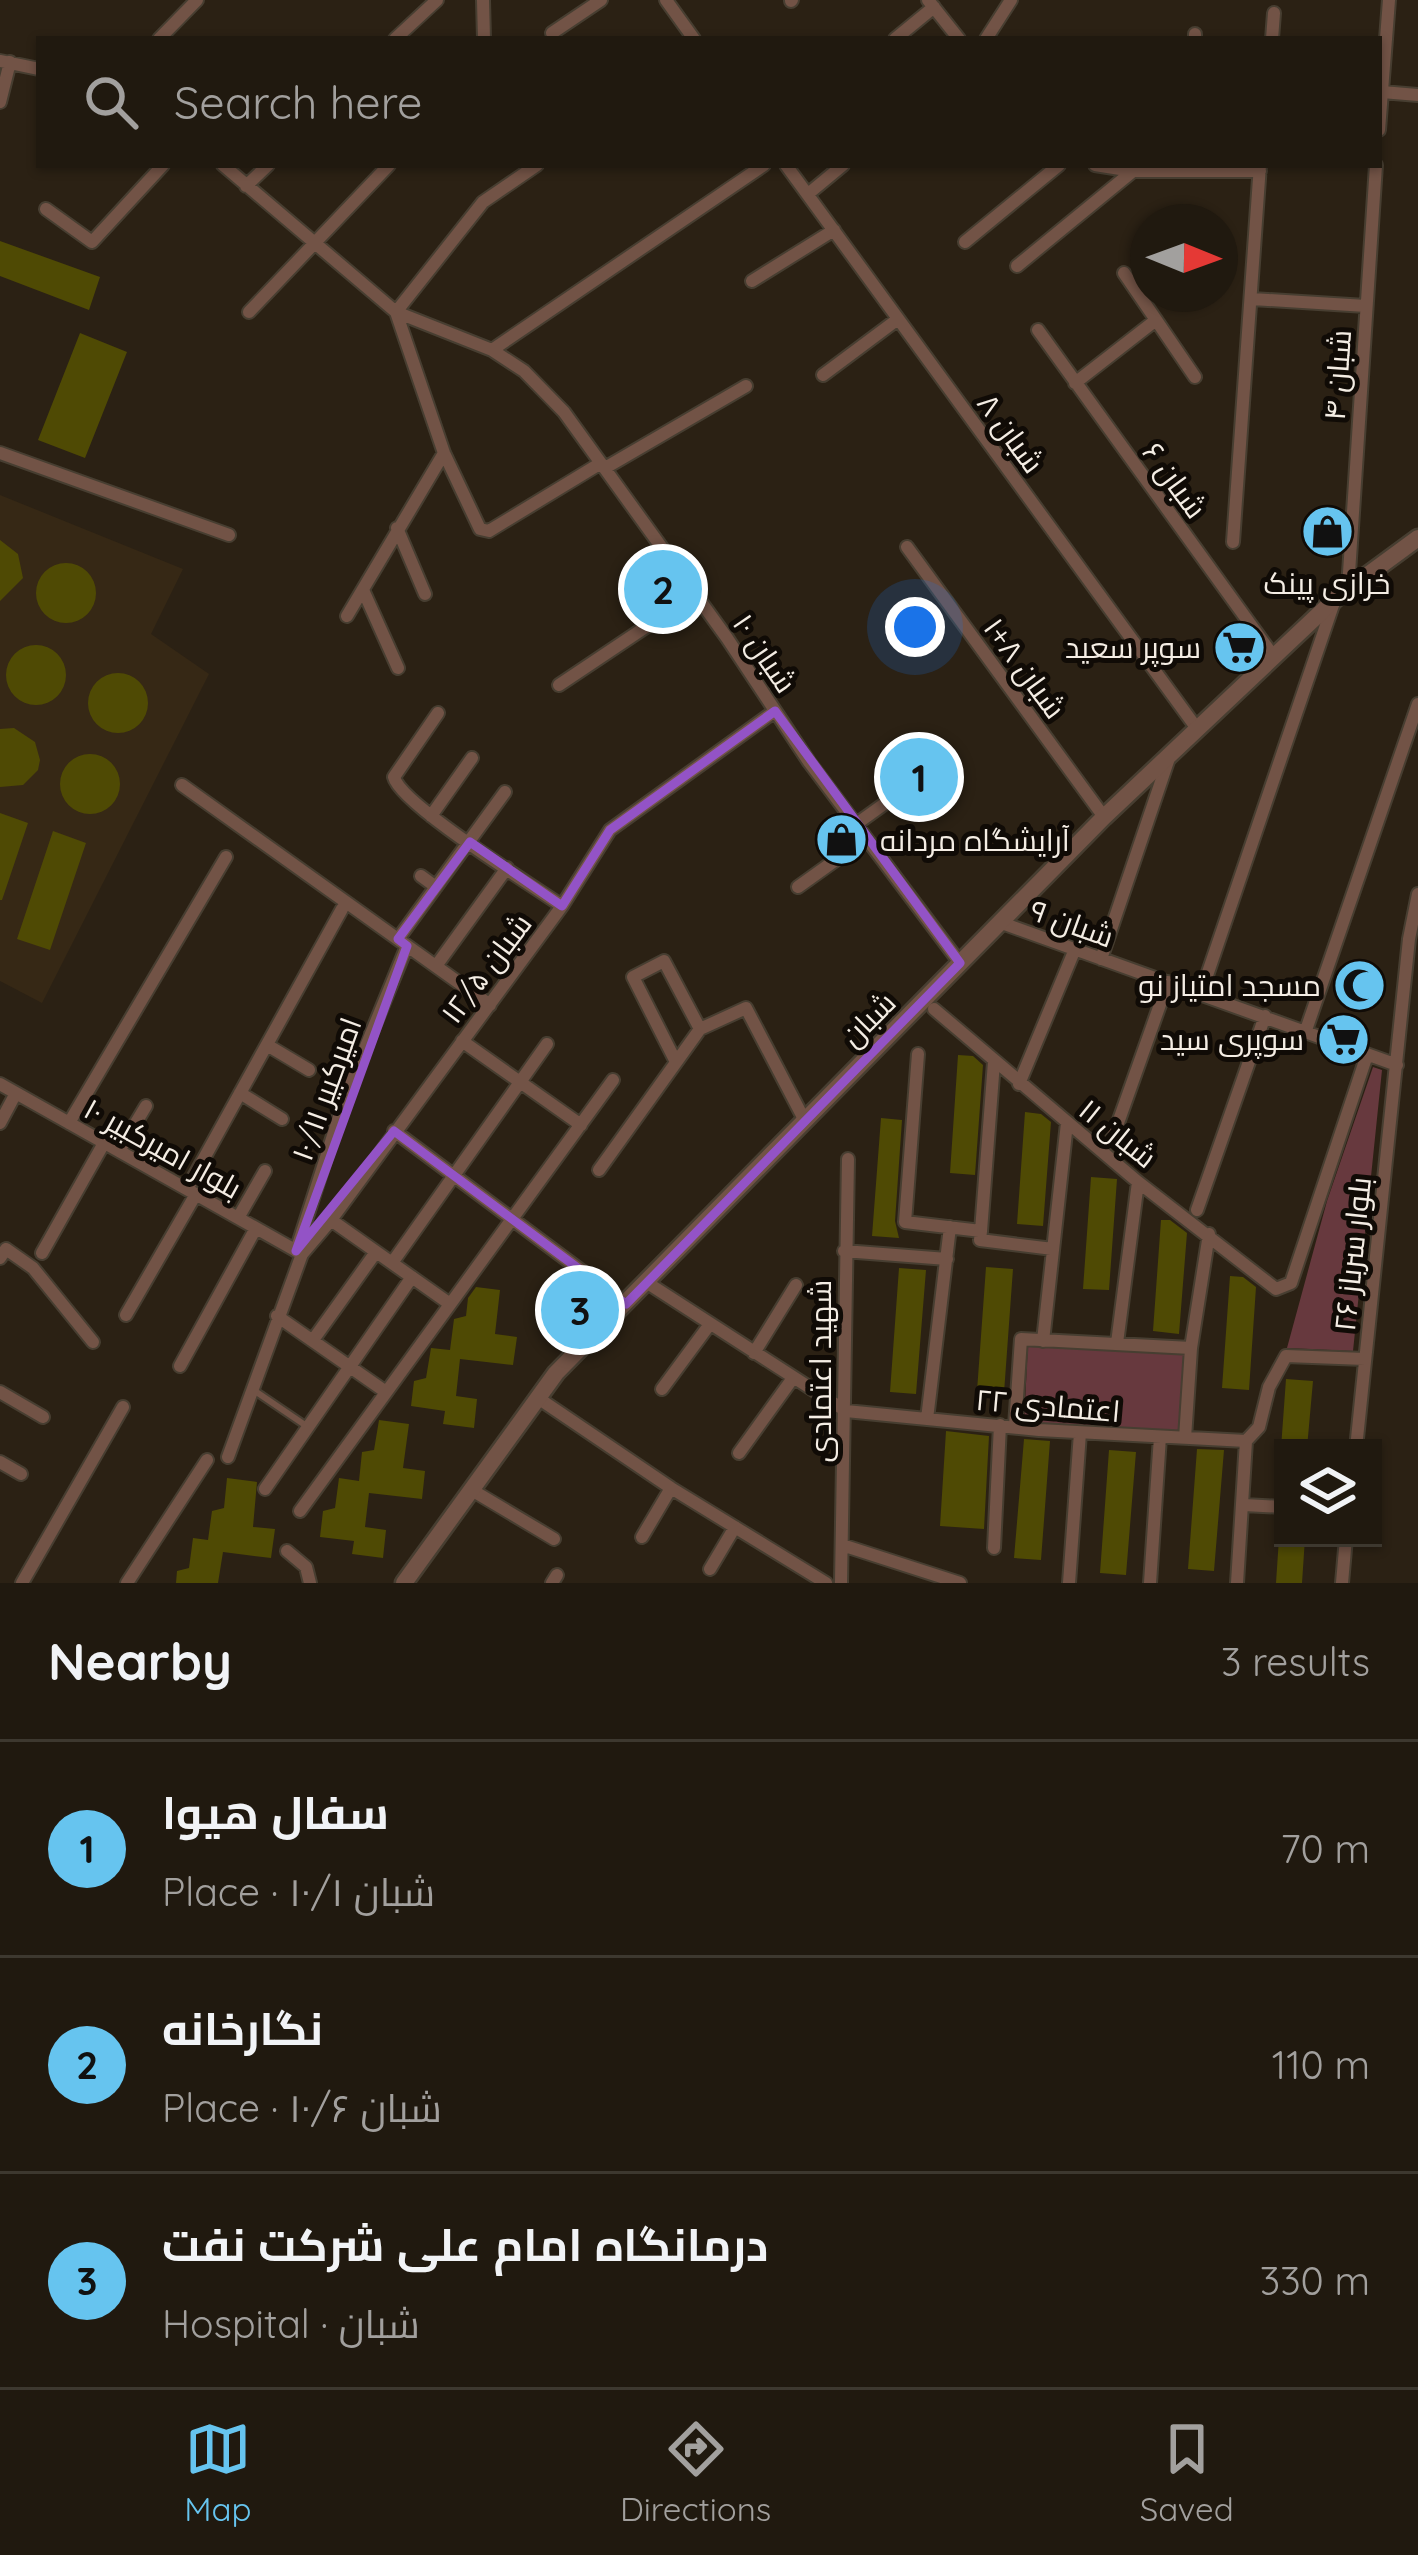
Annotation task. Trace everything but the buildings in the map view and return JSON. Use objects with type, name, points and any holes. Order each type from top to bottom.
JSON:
[{"type":"street","points":[[162,36],[197,0]]},
{"type":"street","points":[[398,36],[437,0]]},
{"type":"street","points":[[483,0],[484,36]]},
{"type":"street","points":[[552,33],[601,0]]},
{"type":"street","points":[[666,0],[692,36]]},
{"type":"street","points":[[988,36],[1011,0]]},
{"type":"street","points":[[1389,0],[1382,92],[1418,95]]},
{"type":"street","points":[[898,36],[931,4],[957,36]]},
{"type":"street","points":[[1272,36],[1274,14]]},
{"type":"street","points":[[0,102],[5,62],[36,68]]},
{"type":"street","points":[[46,209],[92,242],[160,168]]},
{"type":"street","points":[[226,168],[396,312],[444,453],[480,529],[489,531],[746,386]]},
{"type":"street","points":[[247,186],[265,168]]},
{"type":"street","points":[[249,312],[386,168]]},
{"type":"street","points":[[396,312],[483,202],[533,168]]},
{"type":"street","points":[[492,350],[760,168]]},
{"type":"street","name":"۸ شبان","points":[[788,168],[1198,730]]},
{"type":"street","points":[[808,194],[839,168]]},
{"type":"street","points":[[965,242],[1055,168]]},
{"type":"street","points":[[1111,168],[1132,172],[1175,168]]},
{"type":"street","points":[[1233,542],[1260,168]]},
{"type":"street","name":"۴ شبان","points":[[1202,993],[1341,594],[1376,168]]},
{"type":"street","points":[[1017,266],[1132,172]]},
{"type":"street","points":[[752,281],[834,230]]},
{"type":"street","points":[[1124,273],[1195,377]]},
{"type":"street","points":[[1252,299],[1366,306]]},
{"type":"street","name":"۱۰ شبان","points":[[396,312],[492,350],[524,371],[564,412],[865,839],[960,963]]},
{"type":"street","points":[[823,375],[898,319]]},
{"type":"street","points":[[1075,383],[1156,320]]},
{"type":"street","name":"۶ شبان","points":[[1038,330],[1274,657]]},
{"type":"street","points":[[0,453],[229,535]]},
{"type":"street","points":[[347,616],[444,453]]},
{"type":"street","points":[[397,528],[425,594]]},
{"type":"street","name":"شبان","points":[[404,1583],[556,1373],[1104,817],[1341,594],[1418,538]]},
{"type":"street","name":"۱+۸ شبان","points":[[907,547],[1104,817]]},
{"type":"street","points":[[363,590],[398,668]]},
{"type":"street","points":[[559,685],[695,594]]},
{"type":"street","points":[[1306,1030],[1418,704]]},
{"type":"street","name":"۱۲/۵ شبان","points":[[299,1252],[331,1220],[490,1005],[610,830],[776,711]]},
{"type":"street","points":[[438,713],[393,782],[431,816],[562,906]]},
{"type":"street","points":[[431,816],[472,758]]},
{"type":"street","points":[[1101,959],[1168,758]]},
{"type":"street","points":[[855,825],[930,771]]},
{"type":"street","points":[[182,785],[490,1005]]},
{"type":"street","name":"۱۰/۱۱ امیرکبیر","points":[[299,1252],[346,1095],[402,942],[505,792]]},
{"type":"street","points":[[797,887],[865,839]]},
{"type":"street","points":[[69,1123],[226,857]]},
{"type":"street","points":[[436,967],[468,910],[507,868]]},
{"type":"street","points":[[421,876],[436,887]]},
{"type":"street","name":"۲۶ بلوار سرباز","points":[[1357,1439],[1409,939],[1418,894]]},
{"type":"street","points":[[127,1315],[342,909]]},
{"type":"street","name":"۹ شبان","points":[[1002,923],[1397,1065]]},
{"type":"street","points":[[1018,1084],[1075,950]]},
{"type":"street","points":[[676,1062],[632,977],[664,961],[700,1029]]},
{"type":"street","points":[[1113,1137],[1168,982]]},
{"type":"street","points":[[599,1170],[700,1029],[746,1008],[806,1120]]},
{"type":"street","name":"۱۱ شبان","points":[[934,1009],[1018,1084],[1276,1289],[1291,1283],[1366,1054]]},
{"type":"street","points":[[1197,1210],[1265,1016]]},
{"type":"street","points":[[462,1041],[581,1125]]},
{"type":"street","points":[[267,1045],[310,1070]]},
{"type":"street","points":[[392,1263],[548,1045]]},
{"type":"street","points":[[918,1054],[905,1222],[981,1231]]},
{"type":"street","points":[[994,1062],[980,1240],[1053,1249]]},
{"type":"street","points":[[300,1511],[613,1080]]},
{"type":"street","name":"۱۰ بلوار امیرکبیر","points":[[0,1084],[299,1252]]},
{"type":"street","points":[[0,1123],[16,1093]]},
{"type":"street","points":[[240,1094],[282,1119]]},
{"type":"street","points":[[119,1151],[146,1106]]},
{"type":"street","points":[[1043,1341],[1067,1123]]},
{"type":"street","points":[[394,1131],[626,1304]]},
{"type":"street","points":[[42,1252],[104,1143]]},
{"type":"street","name":"شهید اعتمادی","points":[[841,1583],[848,1159]]},
{"type":"street","points":[[238,1218],[266,1171]]},
{"type":"street","points":[[1117,1343],[1138,1182]]},
{"type":"street","points":[[331,1220],[450,1304]]},
{"type":"street","points":[[927,1418],[950,1227]]},
{"type":"street","points":[[180,1366],[256,1228]]},
{"type":"street","points":[[1185,1438],[1191,1348],[1209,1234]]},
{"type":"street","points":[[844,1251],[947,1258]]},
{"type":"street","points":[[228,1457],[299,1252]]},
{"type":"street","points":[[314,1340],[376,1252]]},
{"type":"street","points":[[3,1254],[33,1268],[93,1342]]},
{"type":"street","points":[[265,1489],[412,1277]]},
{"type":"street","points":[[646,1282],[846,1411]]},
{"type":"street","points":[[754,1353],[796,1285]]},
{"type":"street","points":[[277,1316],[386,1391]]},
{"type":"street","points":[[662,1388],[710,1324]]},
{"type":"street","points":[[994,1548],[1021,1339],[1191,1348]]},
{"type":"street","points":[[1237,1583],[1246,1441],[1259,1427],[1269,1387],[1286,1356],[1365,1359]]},
{"type":"street","points":[[739,1453],[793,1378]]},
{"type":"street","points":[[0,1392],[43,1417]]},
{"type":"street","points":[[538,1398],[671,1488],[826,1583]]},
{"type":"street","points":[[22,1583],[123,1407]]},
{"type":"street","name":"۲۲ اعتمادی","points":[[846,1411],[1246,1441]]},
{"type":"street","points":[[1069,1583],[1081,1432]]},
{"type":"street","points":[[1150,1583],[1160,1437]]},
{"type":"street","points":[[127,1583],[207,1460]]},
{"type":"street","points":[[0,1462],[21,1474]]},
{"type":"street","points":[[642,1537],[671,1488]]},
{"type":"street","points":[[470,1489],[554,1539]]},
{"type":"street","points":[[1244,1505],[1274,1507]]},
{"type":"street","points":[[710,1569],[735,1527]]},
{"type":"street","points":[[842,1545],[960,1583]]},
{"type":"street","points":[[1342,1583],[1345,1547]]},
{"type":"street","points":[[287,1552],[306,1567],[310,1583]]},
{"type":"lane","points":[[251,1389],[308,1427]]},
{"type":"highlighted area","points":[[775,711],[960,963],[626,1304],[394,1131],[296,1251],[407,946],[398,939],[470,842],[562,906],[610,830]]},
{"type":"shaded area","points":[[0,495],[183,569],[151,634],[209,674],[42,1003],[0,981]]},
{"type":"shaded area","points":[[1373,1067],[1382,1070],[1353,1351],[1287,1348],[1327,1201]]},
{"type":"shaded area","points":[[1028,1343],[1186,1352],[1181,1432],[1024,1424]]},
{"type":"place","name":"خرازی پینک","points":[[1327,531]]},
{"type":"place","name":"نگارخانه","points":[[663,589]]},
{"type":"place","name":"سوپر سعید","points":[[1240,647]]},
{"type":"place","name":"سفال هیوا","points":[[919,777]]},
{"type":"place","name":"آرایشگاه مردانه","points":[[841,840]]},
{"type":"place","name":"مسجد امتیاز نو","points":[[1360,985]]},
{"type":"place","name":"سوپری سید","points":[[1343,1039]]},
{"type":"place","name":"درمانگاه امام علی شرکت نفت","points":[[580,1310]]}]
